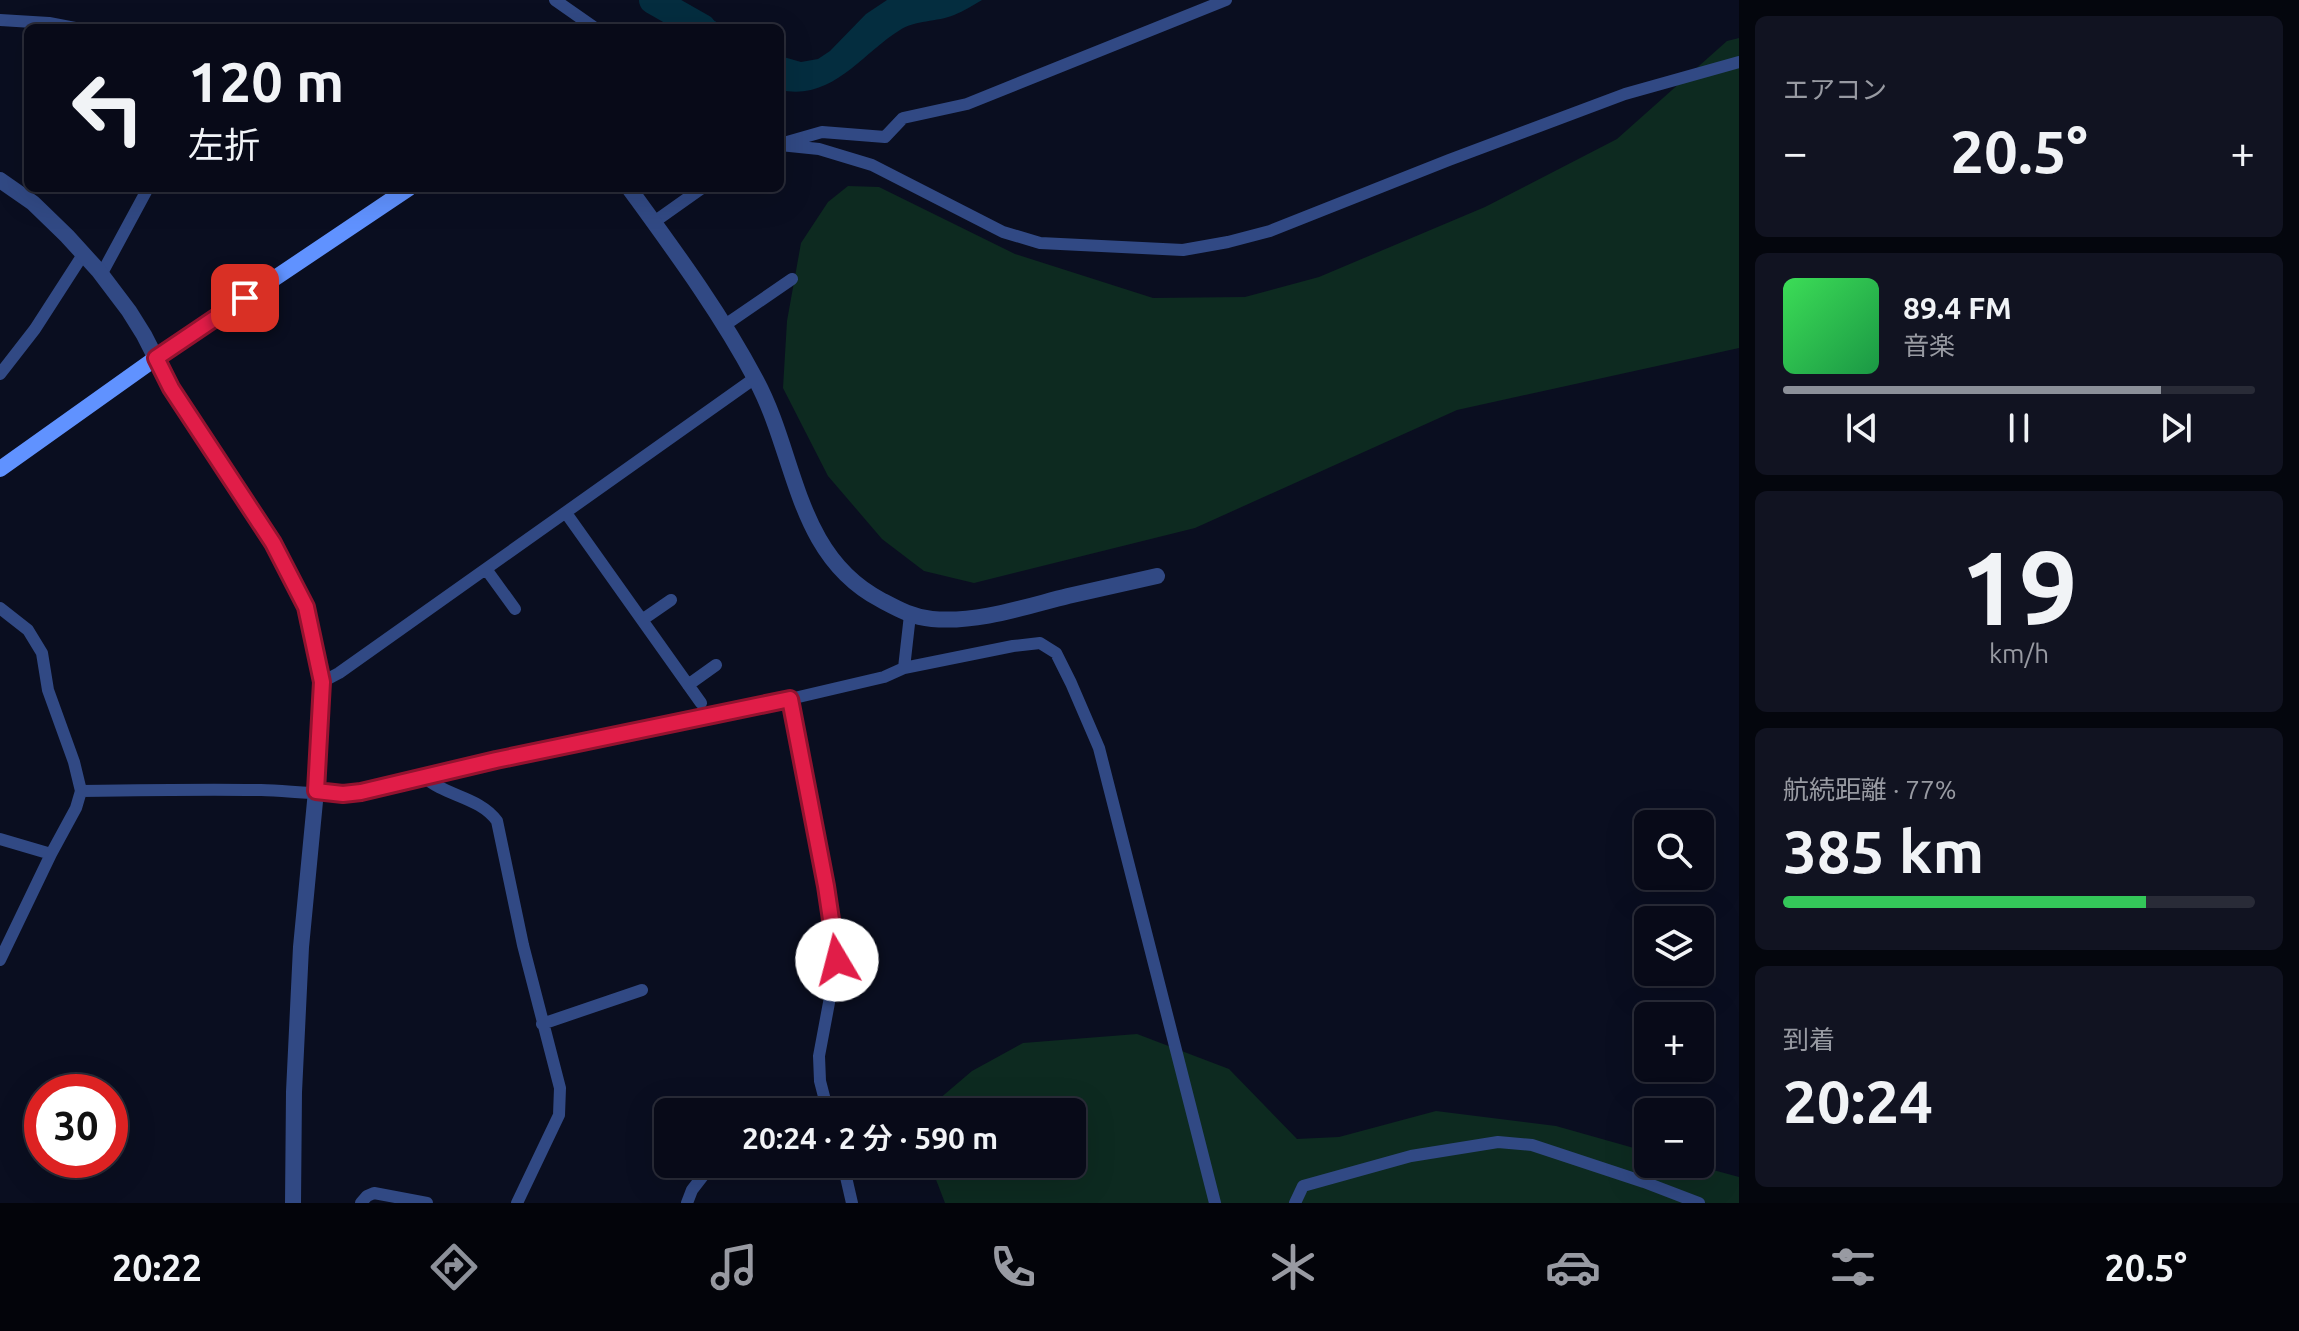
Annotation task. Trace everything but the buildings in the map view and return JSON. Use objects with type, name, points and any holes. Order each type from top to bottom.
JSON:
[{"type":"main road","points":[[0,469],[156,358],[403,192]]},
{"type":"street","points":[[555,0],[589,24]]},
{"type":"street","points":[[784,143],[822,132],[885,137],[903,118],[967,104],[1226,0]]},
{"type":"street","points":[[0,20],[54,24]]},
{"type":"street","points":[[784,145],[819,149],[872,165],[1003,232],[1040,243],[1183,250],[1270,231],[1625,94],[1739,62]]},
{"type":"street","points":[[0,180],[46,214],[84,253],[129,311],[171,388],[273,543],[306,607],[322,682],[316,791],[301,947],[294,1092],[293,1203]]},
{"type":"street","points":[[101,275],[146,192]]},
{"type":"street","points":[[632,192],[725,325],[769,405],[812,527],[828,555],[856,585],[910,615],[934,619],[986,616],[1157,576]]},
{"type":"street","points":[[654,222],[696,192]]},
{"type":"street","points":[[0,374],[35,329],[84,253]]},
{"type":"street","points":[[725,325],[792,279]]},
{"type":"street","points":[[322,682],[339,673],[755,378]]},
{"type":"street","points":[[566,513],[701,703]]},
{"type":"street","points":[[486,569],[515,609]]},
{"type":"street","points":[[642,620],[671,600]]},
{"type":"street","points":[[0,608],[28,630],[42,653],[48,690],[81,791],[76,808],[0,960]]},
{"type":"street","points":[[904,668],[910,615]]},
{"type":"street","points":[[81,791],[361,792],[790,699],[884,677],[904,668],[1040,643],[1056,653],[1099,748],[1215,1203]]},
{"type":"street","points":[[688,685],[716,665]]},
{"type":"street","points":[[790,699],[837,960],[819,1056],[824,1098]]},
{"type":"street","points":[[424,777],[432,785],[485,808],[497,821],[542,1024],[560,1088],[559,1115],[517,1203]]},
{"type":"street","points":[[0,839],[51,854]]},
{"type":"street","points":[[542,1024],[642,990]]},
{"type":"street","points":[[1295,1203],[1303,1186],[1385,1162],[1498,1142],[1532,1145],[1699,1203]]},
{"type":"street","points":[[687,1203],[701,1178]]},
{"type":"street","points":[[846,1178],[852,1203]]},
{"type":"street","points":[[361,1203],[374,1193],[427,1203]]},
{"type":"green space","points":[[1739,38],[1739,348],[1457,410],[1195,528],[974,583],[924,571],[882,539],[828,476],[783,388],[787,321],[801,243],[828,202],[848,186],[879,187],[1015,254],[1153,298],[1245,297],[1319,277],[1485,207],[1617,139],[1727,41]]},
{"type":"green space","points":[[1137,1034],[1229,1069],[1297,1139],[1339,1137],[1436,1111],[1556,1126],[1634,1148],[1634,1178],[1714,1178],[1714,1170],[1739,1177],[1739,1203],[945,1203],[935,1178],[1086,1178],[1086,1098],[940,1098],[972,1071],[1023,1043]]},
{"type":"water","points":[[887,0],[982,0],[954,15],[906,27],[845,73],[816,89],[784,90],[784,57],[801,62],[818,59],[866,14]]},
{"type":"water","points":[[686,3],[720,24],[670,24],[664,20]]},
{"type":"waterway","points":[[653,0],[695,24]]},
{"type":"route","points":[[245,298],[156,358],[171,388],[273,543],[306,607],[322,682],[316,791],[361,792],[496,760],[790,699],[837,960]]}]
